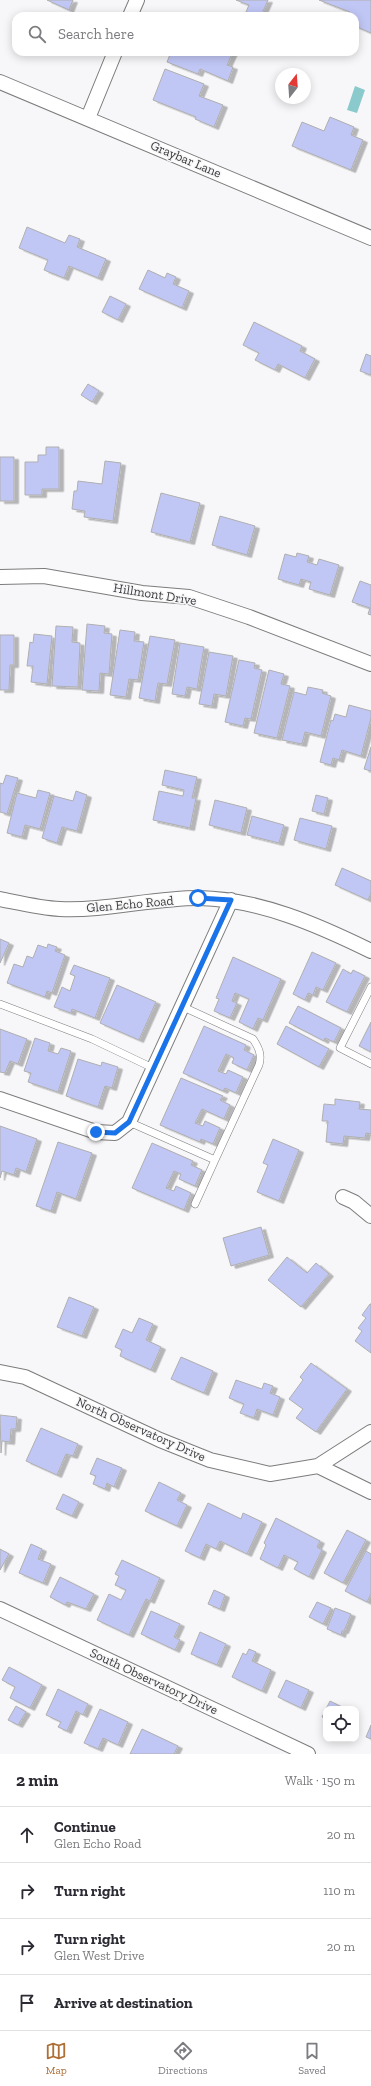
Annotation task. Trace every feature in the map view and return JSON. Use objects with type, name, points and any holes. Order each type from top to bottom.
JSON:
[{"type":"street","points":[[132,12],[137,0]]},
{"type":"street","points":[[88,118],[113,56]]},
{"type":"street","name":"Graybar Lane","points":[[0,82],[371,238]]},
{"type":"street","name":"Hillmont Drive","points":[[0,577],[44,576],[142,593],[189,597],[249,617],[371,664]]},
{"type":"street","name":"Glen Echo Road","points":[[0,900],[37,907],[60,909],[198,898],[231,900],[284,914],[371,951]]},
{"type":"street","points":[[0,1098],[96,1132],[115,1133],[129,1122],[231,900]]},
{"type":"street","points":[[343,1197],[354,1202],[371,1216]]},
{"type":"street","name":"North Observatory Drive","points":[[0,1372],[25,1377],[160,1440],[210,1460],[270,1474],[318,1466],[371,1432]]},
{"type":"street","points":[[318,1466],[371,1492]]},
{"type":"street","name":"South Observatory Drive","points":[[0,1609],[308,1754]]},
{"type":"lane","points":[[371,987],[340,1048],[371,1064]]},
{"type":"lane","points":[[0,1004],[92,1039],[153,1068]]},
{"type":"lane","points":[[181,1006],[253,1039],[258,1047],[261,1058],[194,1204]]},
{"type":"lane","points":[[129,1122],[215,1160]]},
{"type":"water","points":[[355,86],[365,90],[357,113],[347,110]]},
{"type":"building","points":[[47,0],[73,0],[69,10]]},
{"type":"building","points":[[236,0],[268,0],[263,12],[246,12],[249,5]]},
{"type":"building","points":[[319,0],[371,0],[371,33],[359,28],[359,12],[350,12]]},
{"type":"building","points":[[169,56],[231,56],[227,65],[233,67],[228,81],[200,69],[198,74],[167,62]]},
{"type":"building","points":[[165,69],[204,84],[199,96],[223,105],[214,127],[195,119],[196,117],[153,100]]},
{"type":"building","points":[[330,117],[354,127],[351,135],[363,140],[351,170],[292,146],[302,122],[324,131]]},
{"type":"building","points":[[27,227],[65,243],[69,235],[80,239],[77,247],[106,259],[98,278],[69,266],[64,278],[44,270],[48,260],[19,248]]},
{"type":"building","points":[[148,270],[165,278],[167,273],[176,277],[173,284],[189,291],[182,308],[139,289]]},
{"type":"building","points":[[110,296],[126,304],[118,320],[102,312]]},
{"type":"building","points":[[254,322],[302,346],[300,351],[315,359],[305,378],[278,364],[275,370],[255,360],[259,353],[243,345]]},
{"type":"building","points":[[366,354],[371,356],[371,375],[360,371]]},
{"type":"building","points":[[88,384],[99,391],[92,402],[81,395]]},
{"type":"building","points":[[46,447],[59,447],[59,489],[42,489],[42,495],[25,495],[25,462],[38,462],[38,455],[46,455]]},
{"type":"building","points":[[0,457],[14,457],[14,501],[0,501]]},
{"type":"building","points":[[105,461],[121,463],[113,521],[84,517],[85,511],[72,509],[74,491],[77,491],[78,481],[102,484]]},
{"type":"building","points":[[161,493],[200,503],[190,542],[151,532]]},
{"type":"building","points":[[220,516],[255,526],[247,555],[212,545]]},
{"type":"building","points":[[297,553],[309,556],[307,562],[317,565],[319,559],[339,565],[330,595],[309,589],[311,582],[301,579],[299,585],[278,579],[285,554],[296,557]]},
{"type":"building","points":[[360,581],[371,585],[371,615],[368,614],[370,608],[352,602]]},
{"type":"building","points":[[87,624],[105,626],[104,633],[112,634],[109,674],[100,673],[99,691],[82,690]]},
{"type":"building","points":[[56,626],[73,627],[72,642],[80,643],[78,687],[52,686]]},
{"type":"building","points":[[120,630],[135,632],[134,641],[144,642],[138,680],[129,679],[126,697],[110,695]]},
{"type":"building","points":[[34,634],[52,636],[47,684],[31,682],[33,666],[27,666],[30,642],[33,643]]},
{"type":"building","points":[[0,635],[14,635],[14,665],[10,665],[9,690],[0,690]]},
{"type":"building","points":[[150,636],[175,640],[167,684],[158,683],[155,701],[139,698]]},
{"type":"building","points":[[180,643],[204,647],[197,689],[187,687],[185,696],[172,694]]},
{"type":"building","points":[[209,652],[233,656],[226,696],[214,694],[212,706],[199,704]]},
{"type":"building","points":[[239,660],[255,663],[254,668],[262,670],[251,719],[245,718],[243,726],[225,722]]},
{"type":"building","points":[[269,670],[284,674],[281,684],[290,686],[277,738],[254,733]]},
{"type":"building","points":[[308,687],[323,690],[322,693],[331,696],[321,736],[305,732],[302,744],[282,740],[294,692],[306,695]]},
{"type":"building","points":[[349,705],[371,711],[371,718],[361,756],[342,750],[339,760],[333,758],[331,765],[320,762],[331,720],[333,721],[335,714],[346,717]]},
{"type":"building","points":[[371,747],[371,771],[364,769]]},
{"type":"building","points":[[165,770],[197,777],[192,798],[196,798],[190,828],[153,820],[159,791],[183,796],[184,790],[162,785]]},
{"type":"building","points":[[6,775],[18,778],[7,814],[0,812],[0,783],[3,784]]},
{"type":"building","points":[[38,790],[50,793],[40,829],[25,825],[22,837],[7,833],[17,793],[36,798]]},
{"type":"building","points":[[76,791],[87,795],[77,831],[62,827],[57,843],[42,838],[54,796],[73,801]]},
{"type":"building","points":[[316,795],[328,798],[324,814],[312,811]]},
{"type":"building","points":[[215,800],[247,808],[241,833],[209,825]]},
{"type":"building","points":[[252,816],[284,825],[279,843],[247,835]]},
{"type":"building","points":[[300,818],[332,826],[326,849],[294,840]]},
{"type":"building","points":[[342,868],[371,881],[371,893],[368,900],[335,885]]},
{"type":"building","points":[[0,939],[9,943],[0,963]]},
{"type":"building","points":[[48,944],[57,947],[55,951],[65,955],[52,993],[47,991],[45,997],[7,983],[14,964],[23,967],[27,956],[33,958],[38,945],[47,948]]},
{"type":"building","points":[[312,952],[336,963],[323,990],[316,987],[313,995],[308,993],[305,1000],[293,994]]},
{"type":"building","points":[[233,957],[281,979],[263,1020],[258,1018],[253,1029],[239,1022],[249,999],[235,993],[232,1001],[237,1003],[230,1018],[214,1011],[219,999],[216,998]]},
{"type":"building","points":[[74,965],[110,978],[95,1018],[72,1009],[71,1013],[54,1007],[62,987],[70,991],[75,976],[70,974]]},
{"type":"building","points":[[343,969],[351,974],[353,970],[365,976],[347,1012],[326,1002]]},
{"type":"building","points":[[117,985],[156,1002],[139,1040],[100,1023]]},
{"type":"building","points":[[298,1006],[341,1028],[334,1042],[325,1038],[324,1041],[289,1023]]},
{"type":"building","points":[[371,1022],[371,1052],[359,1046]]},
{"type":"building","points":[[204,1026],[246,1045],[244,1050],[254,1055],[247,1070],[232,1063],[234,1058],[226,1054],[218,1071],[226,1074],[228,1070],[243,1077],[236,1093],[225,1088],[223,1091],[183,1073]]},
{"type":"building","points":[[286,1026],[329,1049],[319,1067],[277,1044]]},
{"type":"building","points":[[0,1029],[27,1039],[18,1064],[10,1061],[5,1073],[0,1072]]},
{"type":"building","points":[[35,1038],[50,1043],[48,1051],[58,1054],[61,1048],[71,1051],[58,1092],[28,1082],[31,1073],[24,1071]]},
{"type":"building","points":[[78,1059],[101,1066],[102,1062],[118,1067],[112,1088],[105,1086],[98,1107],[66,1096]]},
{"type":"building","points":[[181,1078],[223,1096],[220,1100],[230,1105],[224,1119],[202,1109],[195,1123],[203,1126],[205,1121],[220,1128],[213,1144],[201,1139],[200,1142],[160,1125]]},
{"type":"building","points":[[335,1099],[360,1102],[359,1109],[371,1110],[371,1134],[366,1133],[365,1138],[344,1136],[343,1144],[326,1142],[328,1121],[322,1121],[324,1104],[335,1105]]},
{"type":"building","points":[[0,1126],[37,1139],[26,1172],[16,1168],[14,1175],[2,1171],[0,1178]]},
{"type":"building","points":[[273,1139],[299,1150],[279,1201],[257,1192],[268,1165],[263,1163]]},
{"type":"building","points":[[58,1142],[92,1153],[76,1199],[57,1192],[51,1211],[36,1206]]},
{"type":"building","points":[[152,1143],[193,1161],[191,1165],[202,1170],[195,1186],[179,1179],[181,1174],[174,1171],[166,1188],[174,1191],[176,1186],[191,1193],[184,1210],[132,1188]]},
{"type":"building","points":[[261,1227],[269,1255],[231,1266],[223,1238]]},
{"type":"building","points":[[287,1257],[307,1273],[316,1263],[329,1274],[301,1307],[268,1280]]},
{"type":"building","points":[[69,1297],[94,1307],[82,1336],[57,1327]]},
{"type":"building","points":[[370,1304],[371,1353],[355,1341],[362,1331],[358,1328],[366,1318],[362,1315]]},
{"type":"building","points":[[139,1318],[153,1324],[146,1340],[161,1347],[151,1370],[120,1356],[122,1350],[115,1347],[123,1329],[132,1333]]},
{"type":"building","points":[[181,1357],[213,1371],[204,1393],[171,1379]]},
{"type":"building","points":[[311,1363],[347,1389],[316,1432],[296,1418],[303,1409],[289,1399],[303,1380],[300,1377]]},
{"type":"building","points":[[236,1380],[262,1389],[264,1383],[273,1386],[270,1393],[280,1397],[273,1415],[257,1409],[254,1418],[240,1413],[244,1404],[229,1398]]},
{"type":"building","points":[[0,1415],[17,1417],[16,1429],[11,1429],[10,1442],[2,1441],[1,1453]]},
{"type":"building","points":[[41,1428],[78,1444],[73,1456],[66,1454],[57,1475],[26,1461]]},
{"type":"building","points":[[97,1458],[122,1468],[114,1487],[107,1483],[105,1489],[93,1484],[96,1476],[90,1474]]},
{"type":"building","points":[[159,1482],[181,1493],[177,1500],[187,1505],[177,1526],[145,1511]]},
{"type":"building","points":[[63,1494],[79,1502],[72,1516],[56,1509]]},
{"type":"building","points":[[208,1503],[241,1519],[243,1513],[262,1522],[247,1554],[220,1541],[216,1549],[206,1544],[200,1558],[185,1551]]},
{"type":"building","points":[[276,1518],[320,1541],[317,1547],[322,1550],[309,1577],[294,1569],[298,1562],[284,1555],[278,1568],[260,1559],[266,1545],[264,1543]]},
{"type":"building","points":[[347,1530],[366,1540],[343,1583],[324,1573]]},
{"type":"building","points":[[31,1544],[42,1549],[38,1559],[51,1564],[43,1583],[19,1573]]},
{"type":"building","points":[[0,1549],[9,1554],[0,1570]]},
{"type":"building","points":[[366,1551],[371,1554],[371,1594],[367,1602],[345,1591]]},
{"type":"building","points":[[122,1560],[160,1578],[150,1601],[146,1599],[129,1635],[97,1620],[109,1594],[121,1600],[126,1590],[115,1585],[119,1576],[115,1574]]},
{"type":"building","points":[[60,1577],[94,1594],[86,1609],[67,1602],[65,1605],[50,1597]]},
{"type":"building","points":[[214,1590],[225,1595],[220,1609],[208,1604]]},
{"type":"building","points":[[317,1602],[331,1608],[323,1624],[309,1617]]},
{"type":"building","points":[[335,1608],[351,1614],[341,1635],[327,1629]]},
{"type":"building","points":[[151,1611],[180,1624],[174,1637],[180,1640],[175,1650],[141,1634]]},
{"type":"building","points":[[200,1632],[226,1644],[217,1665],[191,1654]]},
{"type":"building","points":[[249,1649],[256,1652],[252,1661],[271,1670],[262,1691],[232,1677],[243,1653],[246,1655]]},
{"type":"building","points":[[9,1667],[42,1685],[30,1708],[10,1698],[15,1687],[2,1680]]},
{"type":"building","points":[[286,1680],[309,1690],[301,1708],[278,1697]]},
{"type":"building","points":[[58,1689],[88,1704],[83,1715],[76,1711],[67,1731],[58,1727],[61,1722],[46,1715]]},
{"type":"building","points":[[330,1701],[340,1706],[328,1706]]},
{"type":"building","points":[[16,1706],[26,1712],[18,1725],[8,1720]]},
{"type":"building","points":[[100,1709],[128,1722],[118,1745],[103,1738],[98,1749],[84,1743]]},
{"type":"building","points":[[371,1725],[371,1739],[366,1737]]},
{"type":"building","points":[[142,1729],[178,1746],[174,1754],[130,1754]]},
{"type":"route","points":[[96,1132],[115,1133],[129,1122],[231,900],[198,898]]}]
